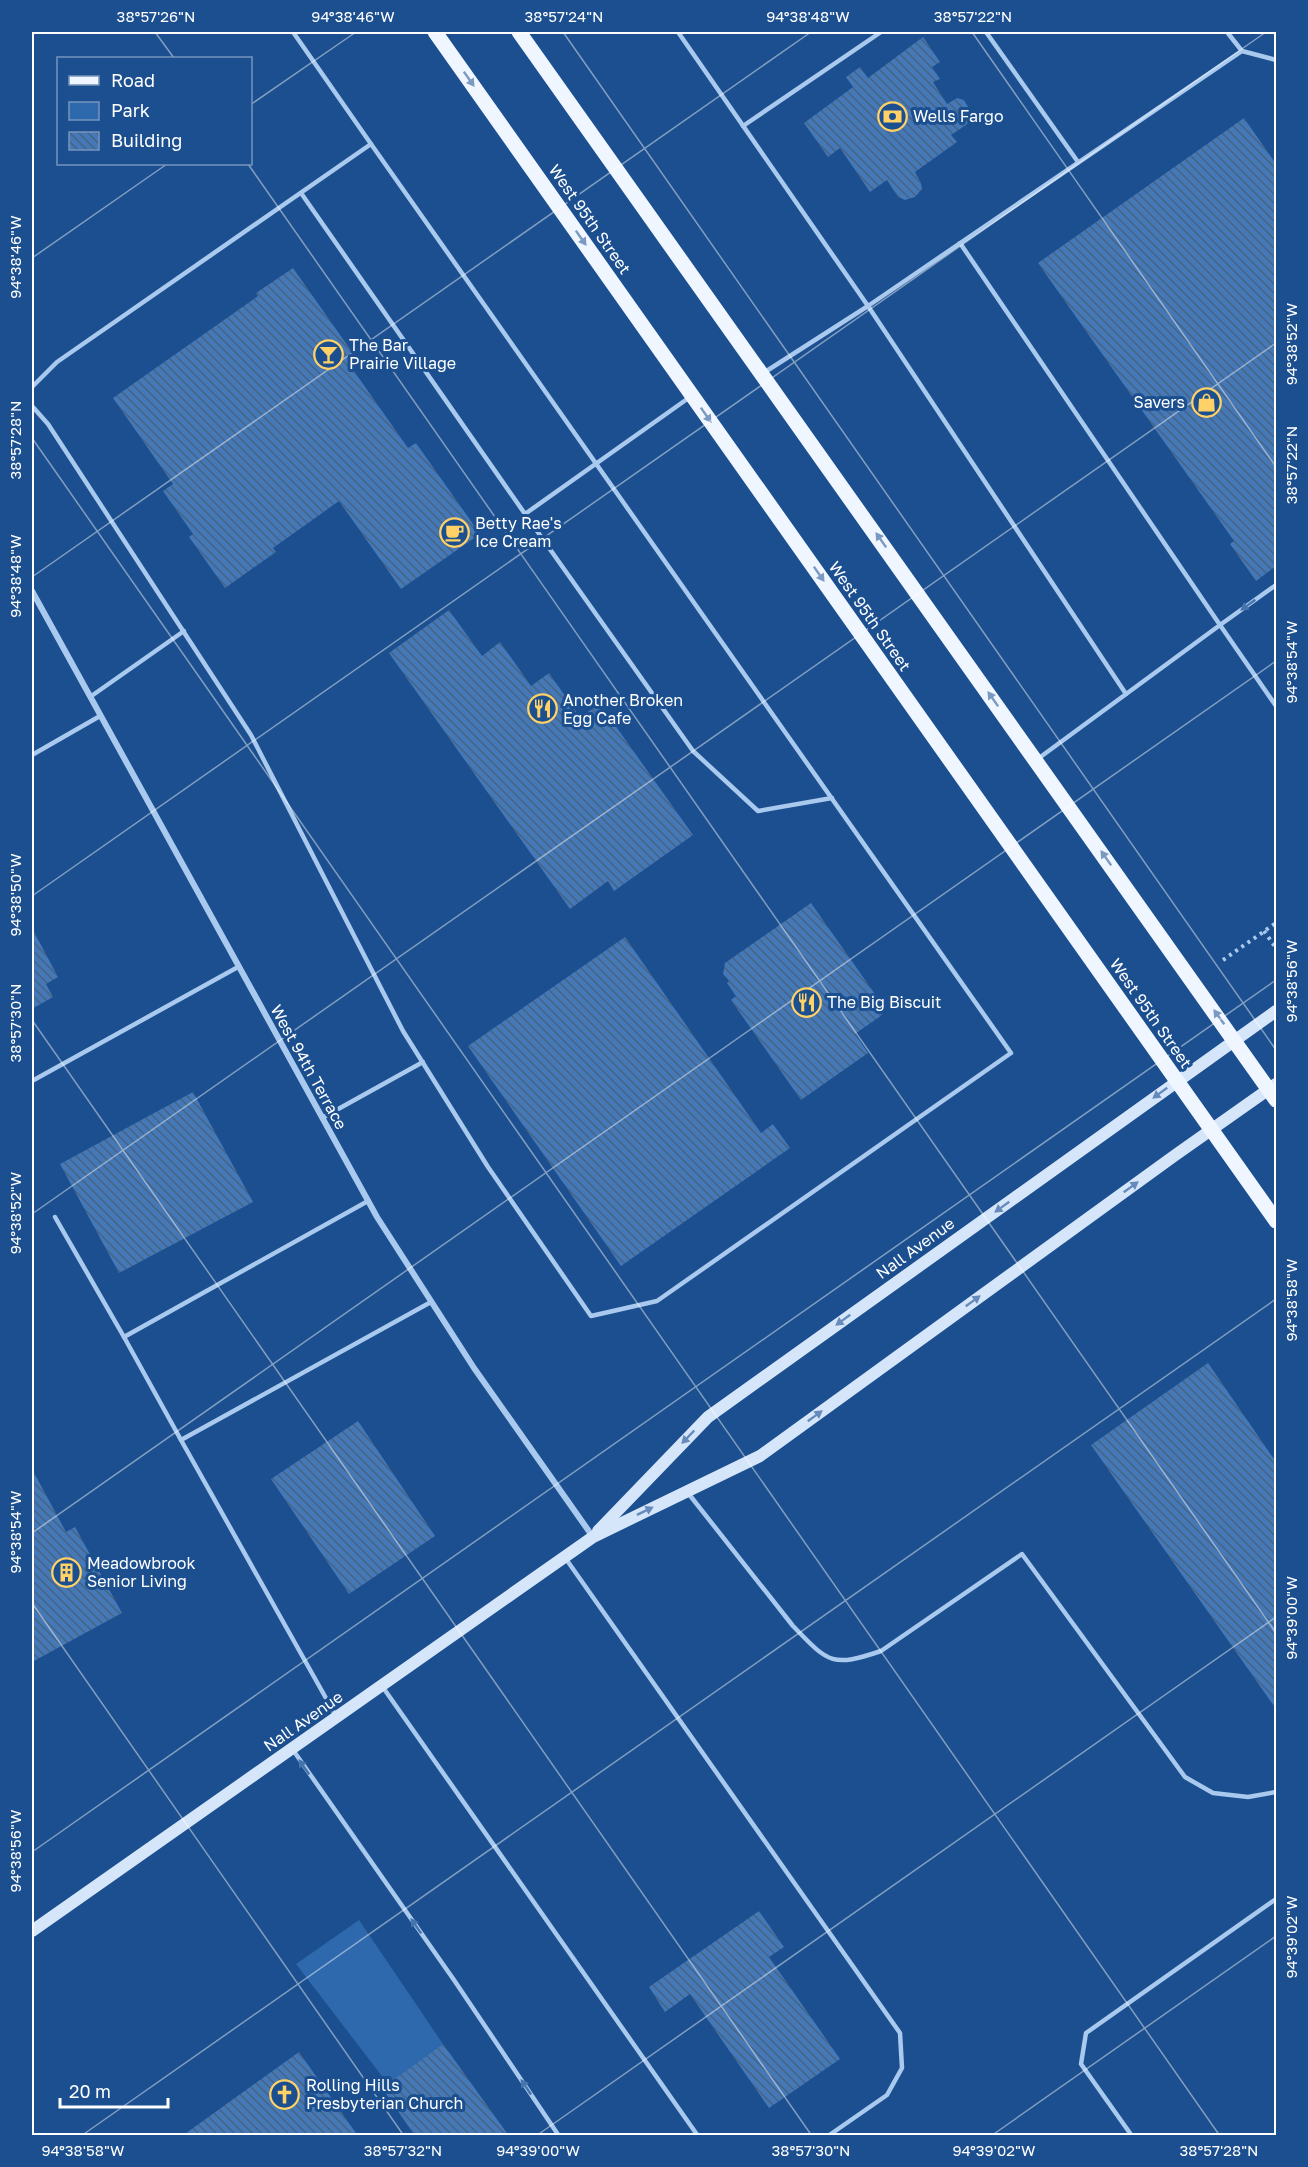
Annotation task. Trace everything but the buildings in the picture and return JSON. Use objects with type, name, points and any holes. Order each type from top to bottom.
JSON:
[{"type":"main road","name":"West 95th Street","points":[[435,32],[1276,1221]]},
{"type":"main road","points":[[519,32],[1274,1091]]},
{"type":"main road","name":"Nall Avenue","points":[[593,1537],[708,1416],[1276,1011]]},
{"type":"main road","name":"Nall Avenue","points":[[32,1931],[593,1537],[760,1456],[1211,1129],[1274,1091]]},
{"type":"street","name":"West 94th Terrace","points":[[32,591],[368,1201],[474,1368],[593,1537]]},
{"type":"lane","points":[[32,405],[48,424],[251,735],[403,1030],[488,1167],[591,1316],[657,1301],[1011,1053],[293,32]]},
{"type":"lane","points":[[678,32],[868,306],[1126,694]]},
{"type":"lane","points":[[743,126],[881,32]]},
{"type":"lane","points":[[986,32],[1078,162]]},
{"type":"lane","points":[[1227,32],[1242,51],[1276,60]]},
{"type":"lane","points":[[762,374],[868,306],[1242,51]]},
{"type":"lane","points":[[32,387],[57,362],[371,144]]},
{"type":"lane","points":[[301,193],[693,751],[758,811],[832,798]]},
{"type":"lane","points":[[960,243],[1276,706]]},
{"type":"lane","points":[[525,514],[692,395]]},
{"type":"lane","points":[[1036,760],[1276,585]]},
{"type":"lane","points":[[90,697],[183,631]]},
{"type":"lane","points":[[32,754],[100,716]]},
{"type":"lane","points":[[32,1081],[238,967]]},
{"type":"lane","points":[[322,1118],[423,1062]]},
{"type":"lane","points":[[124,1337],[368,1201]]},
{"type":"lane","points":[[55,1217],[336,1717]]},
{"type":"lane","points":[[181,1440],[431,1302]]},
{"type":"lane","points":[[686,1491],[793,1626],[831,1660],[855,1660],[881,1651],[1022,1554],[1185,1777],[1214,1793],[1248,1797],[1276,1792]]},
{"type":"lane","points":[[564,1557],[900,2033],[903,2068],[887,2095],[828,2136]]},
{"type":"lane","points":[[382,1686],[698,2136]]},
{"type":"lane","points":[[292,1749],[454,1980],[559,2136]]},
{"type":"lane","points":[[1131,2136],[1081,2064],[1086,2033],[1276,1899]]},
{"type":"path","points":[[1223,960],[1276,923]]},
{"type":"path","points":[[1264,931],[1276,948]]},
{"type":"green space","points":[[359,1920],[443,2044],[388,2084],[296,1964]]},
{"type":"place","name":"Wells Fargo","points":[[892,116]]},
{"type":"place","name":"The Bar Prairie Village","points":[[328,354]]},
{"type":"place","name":"Savers","points":[[1206,402]]},
{"type":"place","name":"Betty Rae's Ice Cream","points":[[454,532]]},
{"type":"place","name":"Another Broken Egg Cafe","points":[[542,709]]},
{"type":"place","name":"The Big Biscuit","points":[[806,1002]]},
{"type":"place","name":"Meadowbrook Senior Living","points":[[66,1572]]},
{"type":"place","name":"Rolling Hills Presbyterian Church","points":[[285,2094]]}]
